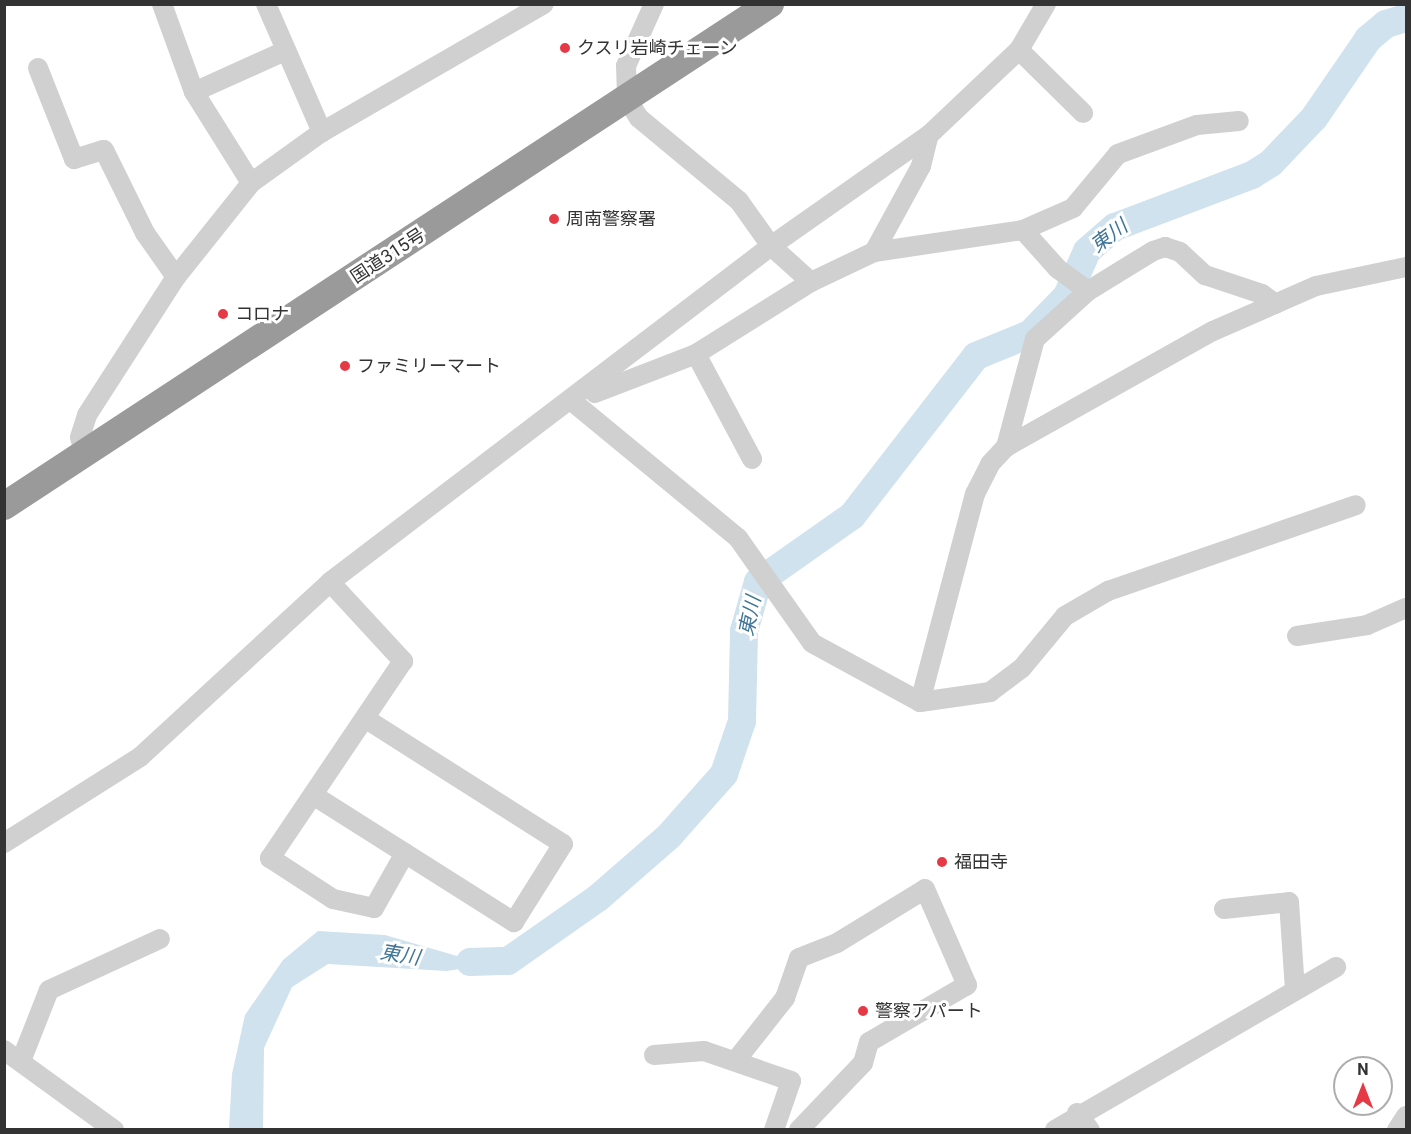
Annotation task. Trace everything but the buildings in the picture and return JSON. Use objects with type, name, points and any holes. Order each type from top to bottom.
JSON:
[{"type":"highway","name":"国道315号","points":[[4,506],[770,4]]},
{"type":"street","points":[[162,4],[195,92],[251,183]]},
{"type":"street","points":[[266,4],[322,132]]},
{"type":"street","points":[[84,453],[80,437],[87,415],[176,277],[251,183],[322,132],[544,4]]},
{"type":"street","points":[[654,4],[626,66],[627,99],[639,118],[738,201],[771,246],[811,282]]},
{"type":"street","points":[[4,843],[91,791],[174,730],[330,582],[500,450],[573,402],[771,246],[929,135],[1018,50],[1046,4]]},
{"type":"street","points":[[1018,50],[1083,113]]},
{"type":"street","points":[[195,92],[285,51]]},
{"type":"street","points":[[38,68],[74,159],[104,150],[145,234],[176,277]]},
{"type":"street","points":[[573,402],[696,354],[811,282],[874,252],[1023,230],[1073,208],[1118,154],[1197,125],[1239,122]]},
{"type":"street","points":[[874,252],[921,166],[929,135]]},
{"type":"street","points":[[1023,230],[1058,269],[1084,287]]},
{"type":"street","points":[[1006,447],[1035,339],[1084,287],[1165,247],[1206,275],[1262,294],[1276,304]]},
{"type":"street","points":[[920,702],[975,494],[990,464],[1006,447],[1214,331],[1316,286],[1407,267]]},
{"type":"street","points":[[696,354],[752,459]]},
{"type":"street","points":[[573,402],[754,555],[777,597],[812,643],[920,702],[990,692],[1022,668],[1065,616],[1108,591],[1356,505]]},
{"type":"street","points":[[330,582],[403,661],[270,858],[333,898],[374,908],[405,853]]},
{"type":"street","points":[[1297,636],[1367,625],[1407,608]]},
{"type":"street","points":[[313,795],[514,922],[563,844],[366,719]]},
{"type":"street","points":[[737,1059],[785,998],[799,958],[837,944],[926,889],[967,985],[869,1042],[863,1063],[798,1130]]},
{"type":"street","points":[[1224,909],[1289,902],[1295,992]]},
{"type":"street","points":[[21,1061],[49,990],[159,939]]},
{"type":"street","points":[[1055,1130],[1077,1113],[1336,967]]},
{"type":"street","points":[[654,1055],[675,1049],[737,1059],[791,1081],[774,1130]]},
{"type":"street","points":[[4,1050],[108,1128]]},
{"type":"street","points":[[1077,1113],[1090,1130]]},
{"type":"street","points":[[1397,1130],[1407,1116]]},
{"type":"water","points":[[318,931],[385,935],[464,958],[508,961],[447,971],[328,964],[292,987],[264,1048],[263,1129],[229,1129],[232,1074],[245,1015],[283,960]]},
{"type":"waterway","name":"東川","points":[[470,962],[508,961],[598,898],[669,836],[724,774],[742,721],[744,631],[758,582],[852,516],[976,356],[1030,334],[1067,296],[1087,251],[1115,227],[1252,175],[1271,163],[1314,118],[1368,39],[1386,24],[1406,18]]},
{"type":"place","name":"クスリ岩崎チェーン","points":[[565,48]]},
{"type":"place","name":"周南警察署","points":[[554,219]]},
{"type":"place","name":"コロナ","points":[[223,314]]},
{"type":"place","name":"ファミリーマート","points":[[345,366]]},
{"type":"place","name":"福田寺","points":[[942,862]]},
{"type":"place","name":"警察アパート","points":[[863,1011]]}]
